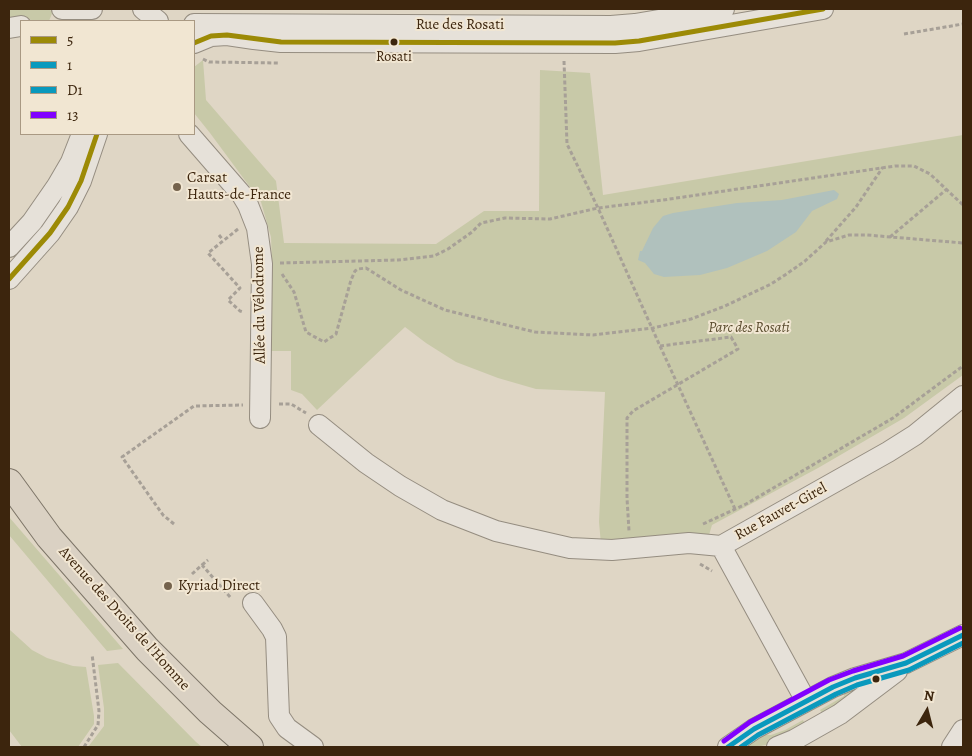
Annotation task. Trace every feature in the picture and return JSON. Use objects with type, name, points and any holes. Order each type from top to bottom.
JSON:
[{"type":"main road","name":"Avenue des Droits de l'Homme","points":[[9,482],[54,543],[147,649],[250,747]]},
{"type":"street","points":[[62,9],[92,9]]},
{"type":"street","points":[[78,20],[92,9]]},
{"type":"street","name":"Rue des Rosati","points":[[195,24],[611,26],[635,24],[724,9]]},
{"type":"street","name":"Rue des Rosati","points":[[195,43],[211,36],[226,35],[281,42],[615,43],[639,41],[823,9]]},
{"type":"street","points":[[9,247],[32,222],[57,186],[74,156],[82,135]]},
{"type":"street","points":[[9,279],[50,233],[68,207],[81,181],[97,135]]},
{"type":"street","name":"Allée du Vélodrome","points":[[189,135],[234,185],[248,205],[257,228],[267,264],[260,376],[260,412]]},
{"type":"street","name":"Rue Fauvet-Girel","points":[[806,701],[721,546],[888,452],[915,435],[963,396]]},
{"type":"street","points":[[319,425],[366,463],[400,486],[442,510],[496,531],[570,548],[612,550],[689,543],[721,546]]},
{"type":"street","points":[[254,603],[276,637],[279,716],[287,728],[313,747]]},
{"type":"street","points":[[777,747],[794,740],[840,714],[906,664],[963,635]]},
{"type":"street","points":[[728,747],[754,729],[806,701],[855,678],[906,664]]},
{"type":"street","points":[[952,747],[963,730]]},
{"type":"path","points":[[904,34],[963,24]]},
{"type":"path","points":[[564,43],[567,144],[653,328],[734,509]]},
{"type":"path","points":[[267,264],[398,260],[434,256],[448,249],[481,223],[505,218],[550,219],[598,208],[883,167],[914,166],[930,174],[962,203]]},
{"type":"path","points":[[267,264],[294,292],[306,332],[324,342],[336,334],[351,280],[355,271],[363,268],[376,273],[416,298],[445,310],[535,332],[593,336],[653,328],[691,319],[725,306],[785,275],[826,242],[856,207],[883,167]]},
{"type":"path","points":[[889,238],[947,189]]},
{"type":"path","points":[[235,230],[208,253],[240,288],[228,300],[236,308]]},
{"type":"path","points":[[220,235],[224,240]]},
{"type":"path","points":[[826,242],[849,235],[867,235],[963,243]]},
{"type":"path","points":[[360,261],[363,268]]},
{"type":"path","points":[[630,532],[627,498],[628,418],[633,411],[738,349],[731,338],[660,346]]},
{"type":"path","points":[[689,543],[687,527],[700,525],[746,504],[893,418],[963,366]]},
{"type":"path","points":[[174,524],[163,515],[122,457],[194,406],[260,412],[291,404]]},
{"type":"path","points":[[620,532],[638,531]]},
{"type":"path","points":[[192,574],[208,560]]},
{"type":"path","points":[[202,566],[231,598]]},
{"type":"path","points":[[84,747],[98,725],[99,711],[92,654]]},
{"type":"green space","points":[[9,9],[46,9],[53,11],[49,20],[31,20],[26,18],[9,22]]},
{"type":"green space","name":"Parc des Rosati","points":[[203,60],[206,100],[276,181],[284,243],[436,244],[484,211],[539,211],[540,70],[590,73],[603,195],[963,135],[963,375],[904,418],[818,468],[712,525],[709,535],[601,544],[599,522],[605,392],[536,389],[498,378],[456,362],[405,327],[317,410],[302,394],[291,390],[291,351],[268,351],[272,264],[271,237],[261,202],[195,114],[195,66]]},
{"type":"green space","points":[[9,517],[123,649],[107,651],[9,535]]},
{"type":"green space","points":[[10,630],[32,650],[47,658],[73,666],[86,667],[94,724],[78,747],[22,747],[9,730]]},
{"type":"green space","points":[[118,663],[202,747],[88,747],[104,726],[104,708],[98,665]]},
{"type":"green space","points":[[866,685],[824,716],[820,710],[844,696],[844,689]]},
{"type":"green space","points":[[803,720],[806,726],[775,743],[756,747],[744,747],[758,734],[771,735]]},
{"type":"shaded area","points":[[834,190],[839,194],[837,199],[812,211],[796,232],[767,251],[727,268],[700,275],[664,277],[654,274],[645,263],[638,260],[640,251],[642,251],[653,228],[663,216],[737,203],[782,200]]},
{"type":"transit line","name":"5","points":[[195,43],[211,36],[227,35],[281,42],[615,43],[639,41],[823,9]]},
{"type":"transit line","name":"5","points":[[9,279],[50,233],[68,207],[81,181],[97,135]]},
{"type":"transit line","name":"13","points":[[724,741],[750,722],[829,680],[903,656],[960,628]]},
{"type":"transit line","name":"1","points":[[728,747],[754,729],[833,687],[855,678],[906,663],[963,635]]},
{"type":"transit line","name":"D1","points":[[741,747],[758,735],[836,694],[857,685],[909,670],[963,643]]},
{"type":"place","name":"Rosati","points":[[394,42]]},
{"type":"place","name":"Carsat Hauts-de-France","points":[[177,187]]},
{"type":"place","name":"Kyriad Direct","points":[[168,586]]}]
